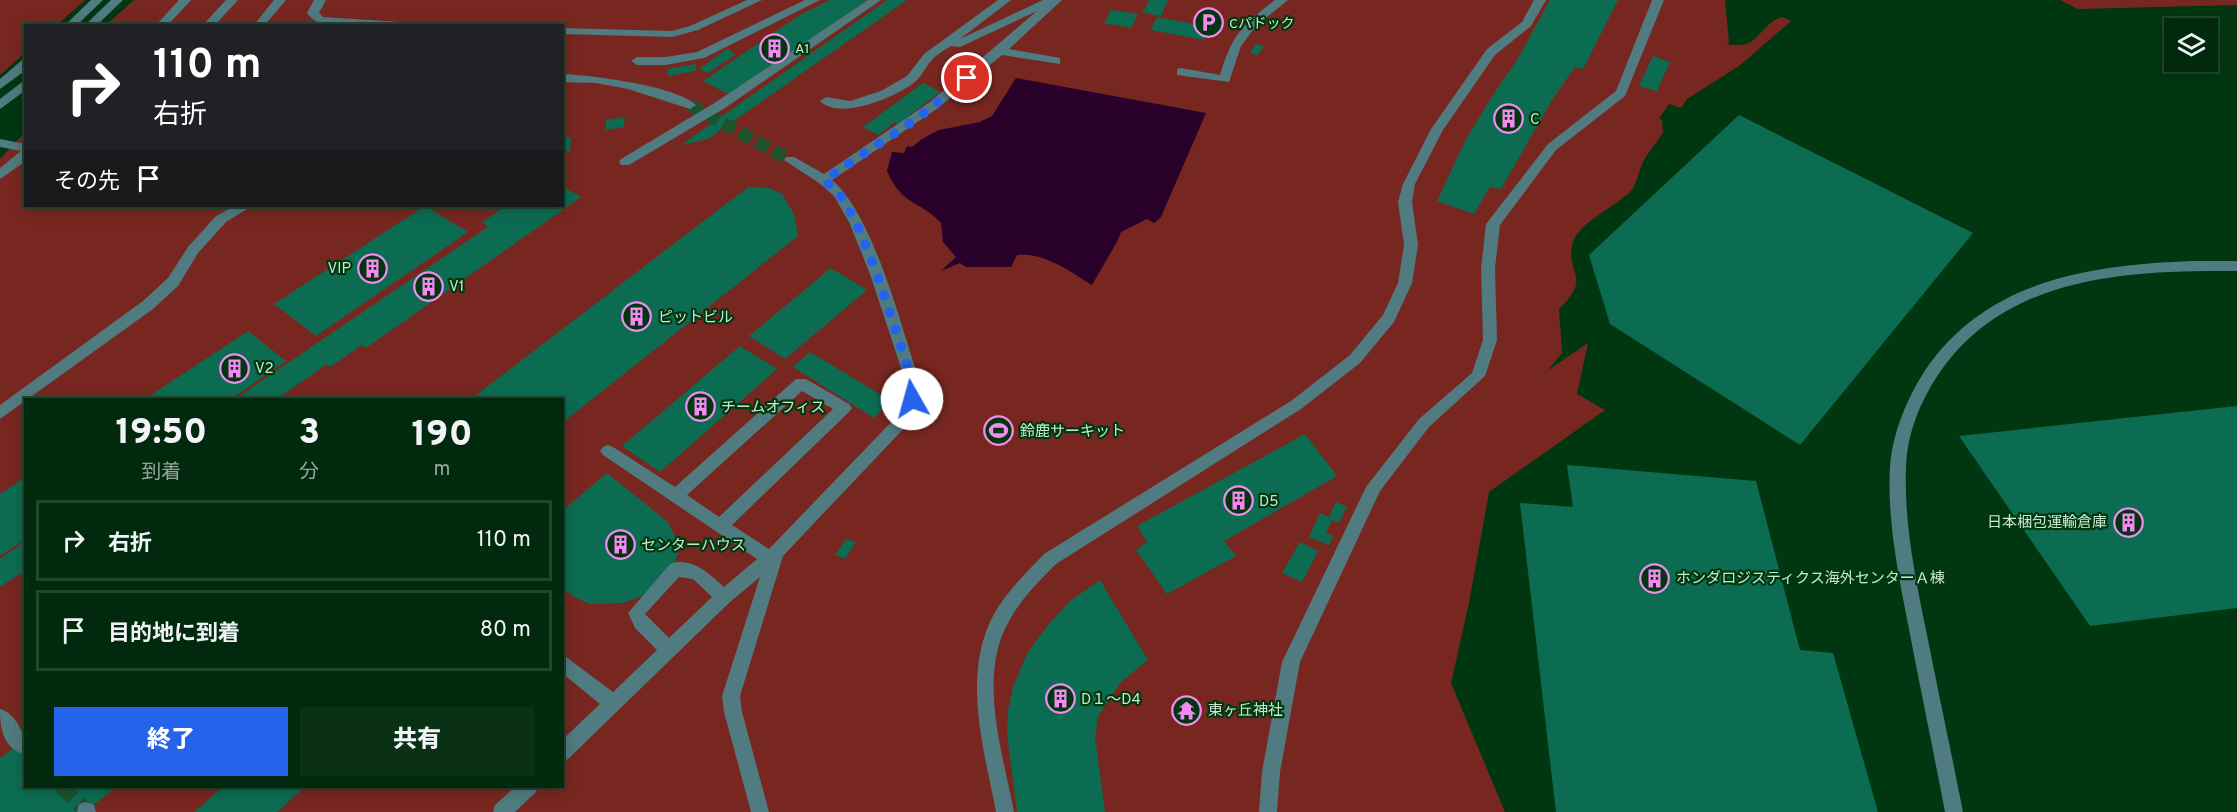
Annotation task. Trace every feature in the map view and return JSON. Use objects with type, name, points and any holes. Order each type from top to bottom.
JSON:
[{"type":"street","points":[[71,24],[97,0]]},
{"type":"street","points":[[91,24],[117,0]]},
{"type":"street","points":[[162,24],[185,0]]},
{"type":"street","points":[[209,24],[232,0]]},
{"type":"street","points":[[260,24],[280,0]]},
{"type":"street","points":[[320,0],[314,13],[319,20],[376,24]]},
{"type":"street","points":[[564,31],[672,34],[694,28],[756,0]]},
{"type":"street","points":[[637,61],[666,61],[700,55],[814,0]]},
{"type":"street","points":[[624,162],[742,93],[875,0]]},
{"type":"street","points":[[826,101],[847,105],[863,104],[911,80],[928,57],[1005,0]]},
{"type":"street","points":[[928,57],[1052,0]]},
{"type":"street","points":[[824,180],[918,118],[1000,51],[1056,0]]},
{"type":"street","points":[[1181,72],[1225,79],[1235,45],[1252,24],[1282,0]]},
{"type":"street","points":[[1005,812],[985,700],[984,671],[994,631],[1006,606],[1026,580],[1050,559],[1296,405],[1355,359],[1389,318],[1405,283],[1410,245],[1406,202],[1409,183],[1437,129],[1491,52],[1527,24],[1540,0]]},
{"type":"street","points":[[1268,812],[1271,772],[1291,662],[1374,487],[1424,423],[1478,376],[1490,340],[1488,268],[1493,224],[1552,147],[1621,93],[1658,0]]},
{"type":"street","points":[[1000,51],[1056,61]]},
{"type":"street","points":[[0,85],[24,65]]},
{"type":"street","points":[[564,78],[622,83],[650,90],[690,105]]},
{"type":"street","points":[[0,105],[24,85]]},
{"type":"street","points":[[0,143],[24,148],[0,175]]},
{"type":"street","points":[[564,751],[724,597],[773,555],[904,419],[912,399],[911,377],[877,274],[856,222],[839,193],[824,180],[790,159]]},
{"type":"street","points":[[0,413],[148,305],[173,282],[193,250],[221,219],[243,207]]},
{"type":"street","points":[[1954,812],[1912,603],[1898,500],[1899,464],[1904,433],[1913,404],[1925,381],[1953,344],[1977,323],[2007,304],[2046,287],[2113,270],[2157,266],[2237,266]]},
{"type":"street","points":[[676,496],[801,383],[844,408],[721,525]]},
{"type":"street","points":[[608,451],[721,525],[773,555]]},
{"type":"street","points":[[760,812],[733,712],[731,696],[773,555]]},
{"type":"street","points":[[669,650],[641,623],[636,613],[676,569],[697,573],[724,597]]},
{"type":"street","points":[[564,664],[613,704]]},
{"type":"street","points":[[1,717],[20,744]]},
{"type":"street","points":[[502,812],[527,788]]},
{"type":"shaded area","points":[[0,0],[85,0],[58,24],[24,24],[24,54],[0,75]]},
{"type":"shaded area","name":"鈴鹿サーキット","points":[[134,0],[1725,0],[1729,42],[1727,44],[1738,45],[1747,44],[1767,26],[1782,17],[1791,21],[1739,66],[1687,99],[1681,108],[1669,104],[1659,118],[1662,120],[1663,133],[1644,160],[1632,190],[1582,228],[1573,242],[1571,253],[1576,275],[1575,289],[1559,309],[1562,353],[1547,371],[1588,343],[1577,394],[1605,410],[1489,492],[1469,603],[1451,683],[1505,812],[0,812],[0,159],[24,133],[24,207],[564,207],[564,24],[107,24]]},
{"type":"shaded area","points":[[2060,0],[2237,0],[2237,5],[2078,9]]},
{"type":"shaded area","points":[[1016,78],[1206,113],[1161,217],[1154,223],[1147,219],[1121,232],[1092,285],[1047,259],[1027,255],[1017,255],[1011,267],[966,267],[960,263],[941,271],[956,257],[943,242],[941,223],[899,191],[887,171],[892,152],[904,153],[907,146],[912,147],[939,130],[980,122],[992,116]]},
{"type":"building","name":"A1","points":[[830,0],[867,0],[730,95],[703,81],[800,15]]},
{"type":"building","points":[[887,0],[907,0],[708,139],[681,145]]},
{"type":"building","points":[[1149,0],[1168,0],[1161,16],[1143,13]]},
{"type":"building","name":"C","points":[[1550,0],[1618,0],[1583,69],[1575,67],[1552,100],[1501,189],[1490,187],[1474,214],[1437,201],[1466,139],[1516,62]]},
{"type":"building","points":[[1111,10],[1138,14],[1131,28],[1104,23]]},
{"type":"building","points":[[1157,17],[1210,27],[1204,40],[1151,30]]},
{"type":"building","points":[[1256,44],[1264,46],[1258,55],[1250,53]]},
{"type":"building","points":[[727,49],[736,54],[708,73],[699,69]]},
{"type":"building","points":[[1653,56],[1670,62],[1657,91],[1639,86]]},
{"type":"building","points":[[696,64],[696,71],[668,76],[667,69]]},
{"type":"building","points":[[923,83],[940,92],[898,124],[895,122],[878,135],[863,127]]},
{"type":"building","points":[[1739,115],[1973,233],[1800,445],[1610,324],[1589,255]]},
{"type":"building","points":[[625,117],[624,127],[606,130],[606,120]]},
{"type":"building","points":[[571,137],[570,151],[564,152],[564,138]]},
{"type":"building","name":"V1","points":[[564,187],[581,197],[366,348],[362,345],[330,367],[327,364],[278,398],[236,398],[488,227],[482,222],[504,207],[564,207]]},
{"type":"building","name":"ピットビル","points":[[748,187],[769,188],[782,194],[794,214],[798,236],[564,421],[564,398],[472,398]]},
{"type":"building","name":"VIP","points":[[423,207],[468,232],[316,336],[274,304]]},
{"type":"building","name":"チームオフィス","points":[[831,268],[867,290],[785,359],[749,336]]},
{"type":"building","name":"V2","points":[[248,331],[286,361],[232,398],[147,398]]},
{"type":"building","name":"チームオフィス","points":[[740,346],[777,369],[660,472],[622,446]]},
{"type":"building","points":[[810,352],[891,401],[874,418],[793,367]]},
{"type":"building","name":"日本梱包運輸倉庫","points":[[2237,406],[2237,608],[2090,626],[1959,436]]},
{"type":"building","name":"D5","points":[[1305,434],[1337,476],[1224,541],[1236,556],[1167,594],[1136,550],[1147,542],[1137,526]]},
{"type":"building","name":"ホンダロジスティクス海外センターＡ棟","points":[[1567,465],[1756,481],[1800,650],[1833,653],[1878,812],[1556,812],[1520,503],[1573,507]]},
{"type":"building","name":"センターハウス","points":[[607,473],[668,522],[676,538],[678,553],[674,564],[650,590],[640,597],[623,603],[590,604],[576,598],[564,589],[564,509]]},
{"type":"building","points":[[24,478],[24,540],[0,556],[0,494]]},
{"type":"building","points":[[1336,502],[1347,507],[1339,523],[1332,520],[1326,533],[1333,536],[1329,545],[1309,537],[1320,513],[1329,517]]},
{"type":"building","points":[[846,539],[856,542],[845,559],[835,555]]},
{"type":"building","points":[[24,542],[24,571],[0,587],[0,559]]},
{"type":"building","points":[[1300,542],[1318,551],[1302,582],[1282,573]]},
{"type":"building","name":"D１～D4","points":[[1100,580],[1148,660],[1121,682],[1098,716],[1095,737],[1105,812],[1017,812],[1007,734],[1008,711],[1013,687],[1027,654],[1047,626],[1070,601]]},
{"type":"building","points":[[24,740],[24,788],[115,788],[85,812],[0,812],[0,758]]},
{"type":"building","points":[[222,788],[304,788],[277,812],[194,812]]},
{"type":"tunnel","points":[[690,105],[790,160]]},
{"type":"tunnel","points":[[64,788],[86,811]]},
{"type":"place","name":"Cパドック","points":[[1208,23]]},
{"type":"place","name":"A1","points":[[774,48]]},
{"type":"place","name":"C","points":[[1509,119]]},
{"type":"place","name":"VIP","points":[[372,268]]},
{"type":"place","name":"V1","points":[[428,286]]},
{"type":"place","name":"ピットビル","points":[[637,317]]},
{"type":"place","name":"V2","points":[[234,368]]},
{"type":"place","name":"チームオフィス","points":[[700,407]]},
{"type":"place","name":"鈴鹿サーキット","points":[[999,431]]},
{"type":"place","name":"D5","points":[[1238,501]]},
{"type":"place","name":"日本梱包運輸倉庫","points":[[2128,522]]},
{"type":"place","name":"センターハウス","points":[[620,545]]},
{"type":"place","name":"ホンダロジスティクス海外センターＡ棟","points":[[1655,578]]},
{"type":"place","name":"D１～D4","points":[[1060,699]]},
{"type":"place","name":"東ヶ丘神社","points":[[1187,710]]},
{"type":"route","points":[[912,399],[911,377],[877,274],[856,222],[839,193],[824,180],[918,118],[967,78]]}]
